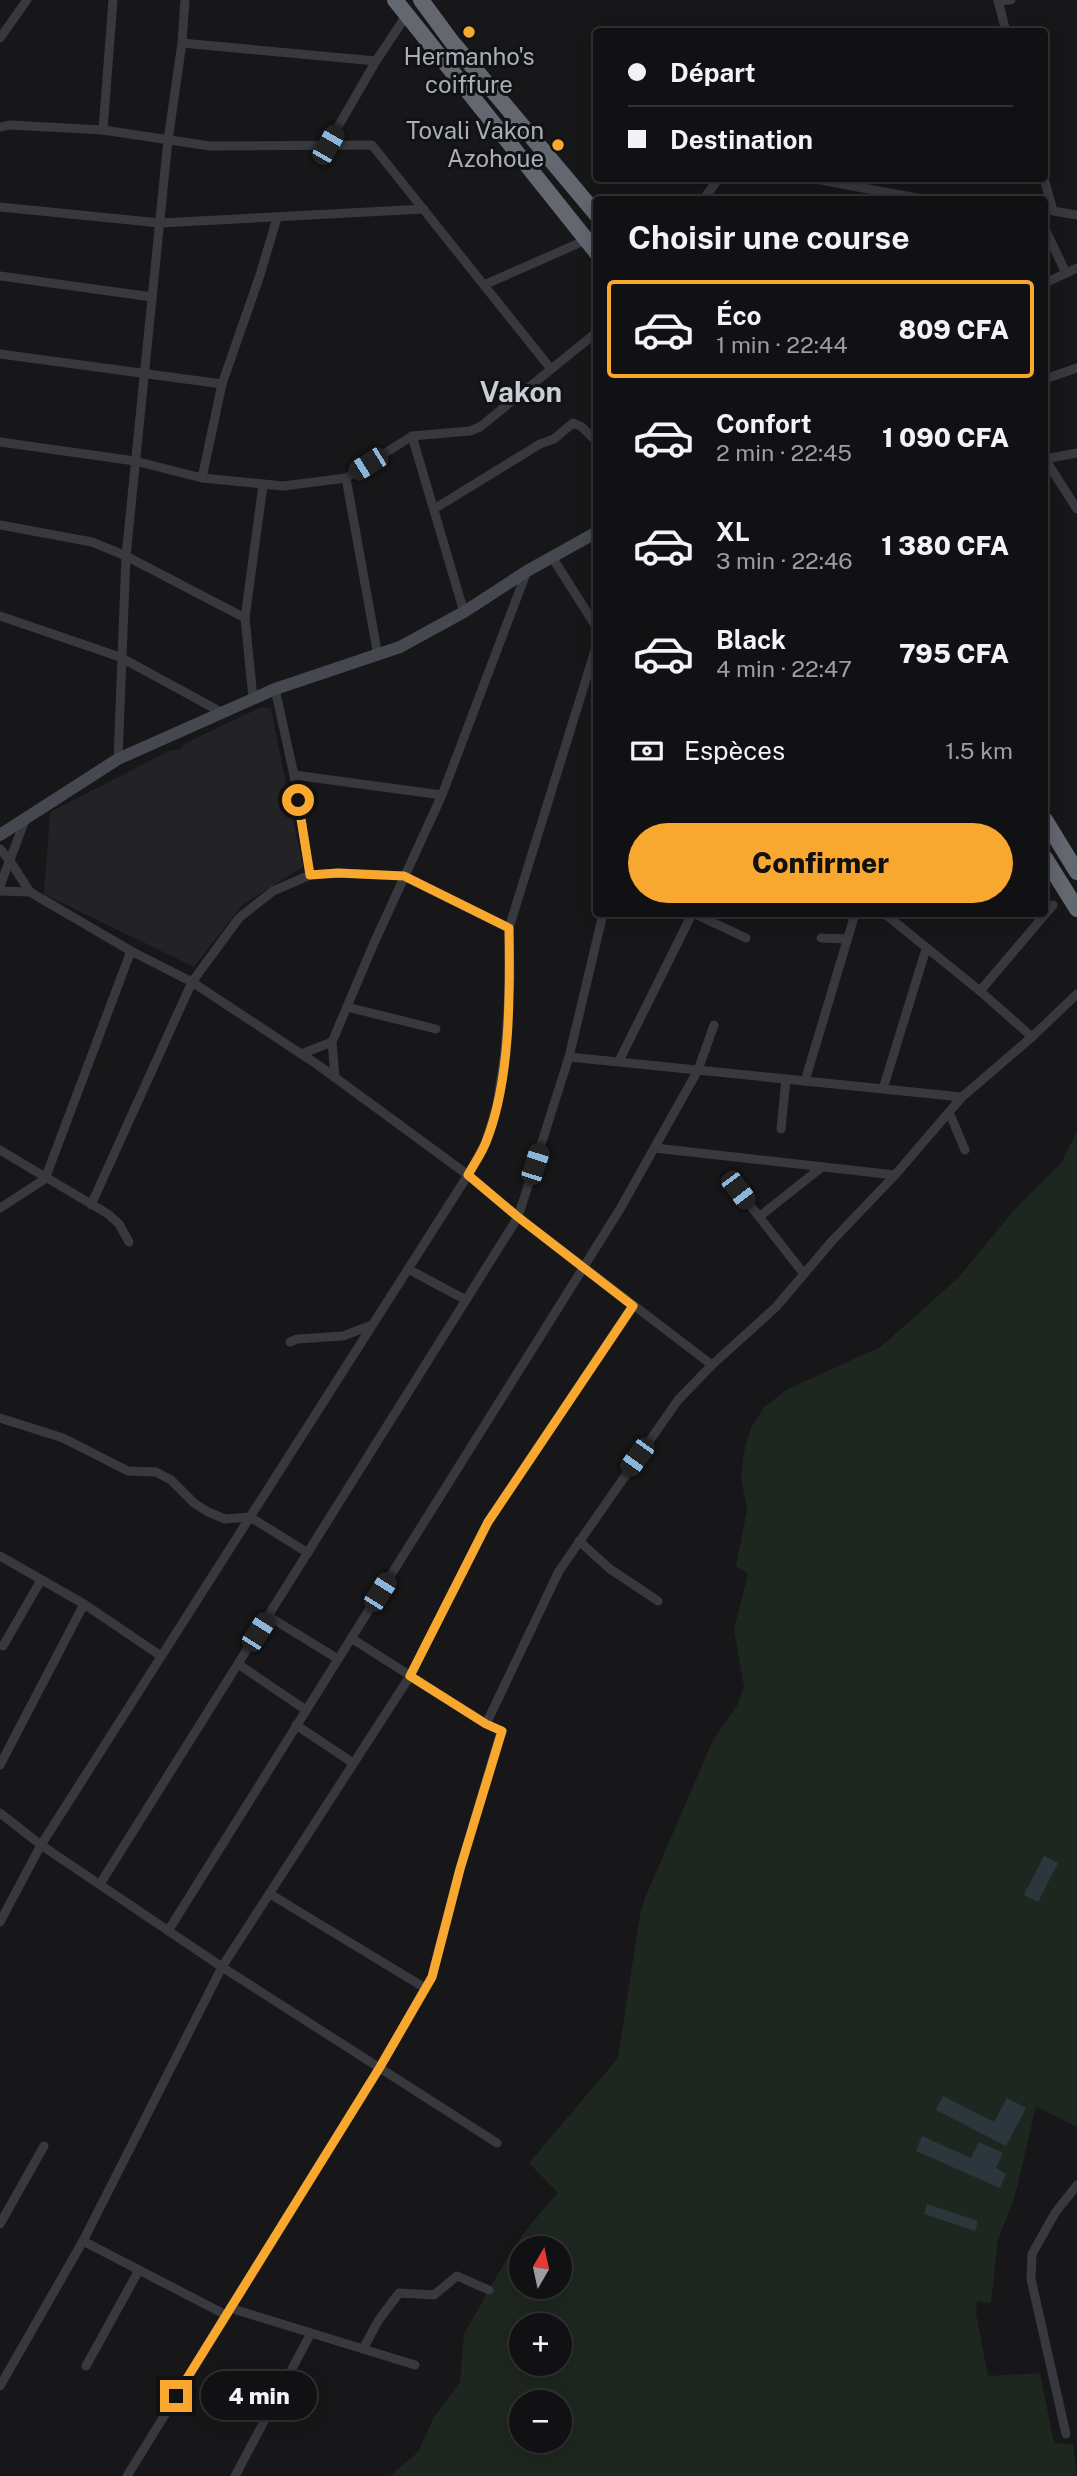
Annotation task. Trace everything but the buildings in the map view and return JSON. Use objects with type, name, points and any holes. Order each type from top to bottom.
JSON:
[{"type":"highway","points":[[395,0],[593,248]]},
{"type":"highway","points":[[421,0],[452,42],[593,210]]},
{"type":"highway","points":[[1048,825],[1077,872]]},
{"type":"highway","points":[[1048,863],[1077,909]]},
{"type":"main road","points":[[0,835],[118,759],[275,689],[400,647],[464,612],[527,571],[593,533]]},
{"type":"street","points":[[0,38],[27,0]]},
{"type":"street","points":[[103,130],[113,0]]},
{"type":"street","points":[[118,759],[126,556],[168,140],[182,43],[185,0]]},
{"type":"street","points":[[1005,28],[998,0],[1011,0]]},
{"type":"street","points":[[328,145],[376,61],[406,16]]},
{"type":"street","points":[[182,43],[376,61]]},
{"type":"street","points":[[0,127],[10,125],[103,130],[210,146],[372,145],[551,369]]},
{"type":"street","points":[[831,182],[907,196]]},
{"type":"street","points":[[0,207],[160,223],[424,209]]},
{"type":"street","points":[[1049,212],[1077,215]]},
{"type":"street","points":[[202,478],[222,384],[277,218]]},
{"type":"street","points":[[1048,235],[1066,273]]},
{"type":"street","points":[[484,285],[586,240]]},
{"type":"street","points":[[1048,282],[1077,268]]},
{"type":"street","points":[[0,276],[152,297]]},
{"type":"street","points":[[0,442],[135,461],[202,478],[263,485],[284,486],[346,478],[412,436],[470,431],[481,427],[593,335]]},
{"type":"street","points":[[0,354],[222,384]]},
{"type":"street","points":[[1048,378],[1077,368]]},
{"type":"street","points":[[434,509],[540,443],[554,439],[573,423],[582,427],[593,438]]},
{"type":"street","points":[[412,436],[464,612]]},
{"type":"street","points":[[1048,458],[1077,453]]},
{"type":"street","points":[[1048,464],[1077,509]]},
{"type":"street","points":[[346,478],[378,656]]},
{"type":"street","points":[[253,698],[245,618],[263,485]]},
{"type":"street","points":[[0,525],[92,542],[126,556],[245,618]]},
{"type":"street","points":[[552,557],[593,622]]},
{"type":"street","points":[[334,1077],[332,1042],[442,795],[527,571]]},
{"type":"street","points":[[0,616],[121,657],[221,712]]},
{"type":"street","points":[[0,1922],[41,1845],[468,1175],[486,1142],[497,1105],[505,1052],[510,978],[509,928],[593,656]]},
{"type":"street","points":[[275,689],[294,775],[310,875]]},
{"type":"street","points":[[294,775],[442,795]]},
{"type":"street","points":[[0,886],[25,820]]},
{"type":"street","points":[[0,849],[30,892],[131,951],[192,982],[334,1077],[468,1175],[518,1217],[712,1365]]},
{"type":"street","points":[[91,1205],[192,982],[239,918],[273,891],[310,875],[338,873],[404,876],[509,928]]},
{"type":"street","points":[[0,891],[30,892]]},
{"type":"street","points":[[1048,911],[1053,905]]},
{"type":"street","points":[[100,1884],[518,1217],[569,1057],[602,917]]},
{"type":"street","points":[[619,1061],[691,917]]},
{"type":"street","points":[[700,917],[746,938]]},
{"type":"street","points":[[804,1081],[854,917]]},
{"type":"street","points":[[889,917],[1032,1037]]},
{"type":"street","points":[[980,991],[1043,917]]},
{"type":"street","points":[[821,938],[847,939]]},
{"type":"street","points":[[883,1089],[926,949]]},
{"type":"street","points":[[0,1208],[45,1178],[131,951]]},
{"type":"street","points":[[486,1724],[559,1571],[678,1400],[776,1307],[962,1097],[1077,994]]},
{"type":"street","points":[[347,1007],[436,1029]]},
{"type":"street","points":[[168,1931],[655,1148],[698,1070],[714,1025]]},
{"type":"street","points":[[300,1054],[332,1042]]},
{"type":"street","points":[[569,1057],[962,1097]]},
{"type":"street","points":[[781,1129],[786,1079]]},
{"type":"street","points":[[949,1112],[965,1150]]},
{"type":"street","points":[[655,1148],[895,1175]]},
{"type":"street","points":[[0,1150],[119,1224],[129,1242]]},
{"type":"street","points":[[759,1217],[822,1167]]},
{"type":"street","points":[[738,1190],[804,1274]]},
{"type":"street","points":[[408,1269],[466,1300]]},
{"type":"street","points":[[0,2386],[83,2241],[222,1967],[410,1676],[488,1522],[633,1306]]},
{"type":"street","points":[[290,1342],[297,1339],[343,1336],[372,1325]]},
{"type":"street","points":[[0,1418],[63,1438],[128,1471],[156,1472],[172,1480],[194,1503],[225,1519],[250,1517],[308,1553]]},
{"type":"street","points":[[579,1541],[610,1569],[658,1601]]},
{"type":"street","points":[[0,1556],[84,1604],[161,1656]]},
{"type":"street","points":[[3,1646],[41,1580]]},
{"type":"street","points":[[0,1765],[84,1604]]},
{"type":"street","points":[[268,1616],[338,1659]]},
{"type":"street","points":[[127,2476],[380,2067],[432,1977],[460,1869],[502,1731],[486,1724],[351,1638]]},
{"type":"street","points":[[238,1664],[306,1710]]},
{"type":"street","points":[[296,1725],[353,1763]]},
{"type":"street","points":[[0,1813],[41,1845],[222,1967],[497,2143]]},
{"type":"street","points":[[270,1894],[425,1988]]},
{"type":"street","points":[[2,2217],[44,2146]]},
{"type":"street","points":[[1066,2434],[1031,2279],[1032,2254],[1055,2213],[1077,2185]]},
{"type":"street","points":[[83,2241],[228,2312],[311,2333],[415,2365]]},
{"type":"street","points":[[86,2366],[138,2270]]},
{"type":"street","points":[[363,2349],[378,2321],[399,2293],[434,2295],[457,2276],[489,2290]]},
{"type":"street","points":[[235,2476],[311,2333]]},
{"type":"shaded area","points":[[261,707],[271,709],[303,867],[242,905],[194,967],[44,894],[50,812],[171,750],[180,750],[184,744]]},
{"type":"shaded area","points":[[1077,1131],[1077,2127],[1036,2106],[1015,2196],[998,2240],[991,2303],[977,2301],[976,2313],[988,2376],[1040,2373],[1054,2443],[1073,2444],[1077,2476],[390,2476],[418,2452],[433,2419],[460,2382],[464,2334],[509,2256],[509,2300],[572,2300],[572,2236],[522,2236],[558,2193],[529,2163],[618,2058],[640,1915],[645,1898],[713,1740],[738,1704],[744,1687],[734,1629],[748,1574],[736,1566],[747,1510],[741,1477],[751,1428],[764,1407],[788,1389],[880,1347],[958,1278],[1015,1209],[1061,1163]]},
{"type":"shaded area","points":[[1044,1856],[1058,1863],[1038,1902],[1024,1895]]},
{"type":"shaded area","points":[[943,2096],[994,2122],[1007,2098],[1026,2108],[1006,2146],[936,2110]]},
{"type":"shaded area","points":[[922,2136],[971,2158],[979,2142],[1003,2153],[996,2168],[1006,2174],[1000,2188],[916,2151]]},
{"type":"shaded area","points":[[927,2204],[978,2221],[975,2231],[924,2214]]},
{"type":"place","name":"Hermanho's coiffure","points":[[469,32]]},
{"type":"place","name":"Tovali Vakon Azohoue","points":[[558,145]]},
{"type":"district","name":"Vakon","points":[[521,392]]},
{"type":"route","points":[[176,2396],[380,2067],[432,1977],[460,1869],[502,1731],[486,1724],[410,1676],[488,1522],[633,1306],[468,1175],[486,1142],[497,1105],[505,1052],[510,978],[509,928],[404,876],[338,873],[310,875],[298,800]]}]
